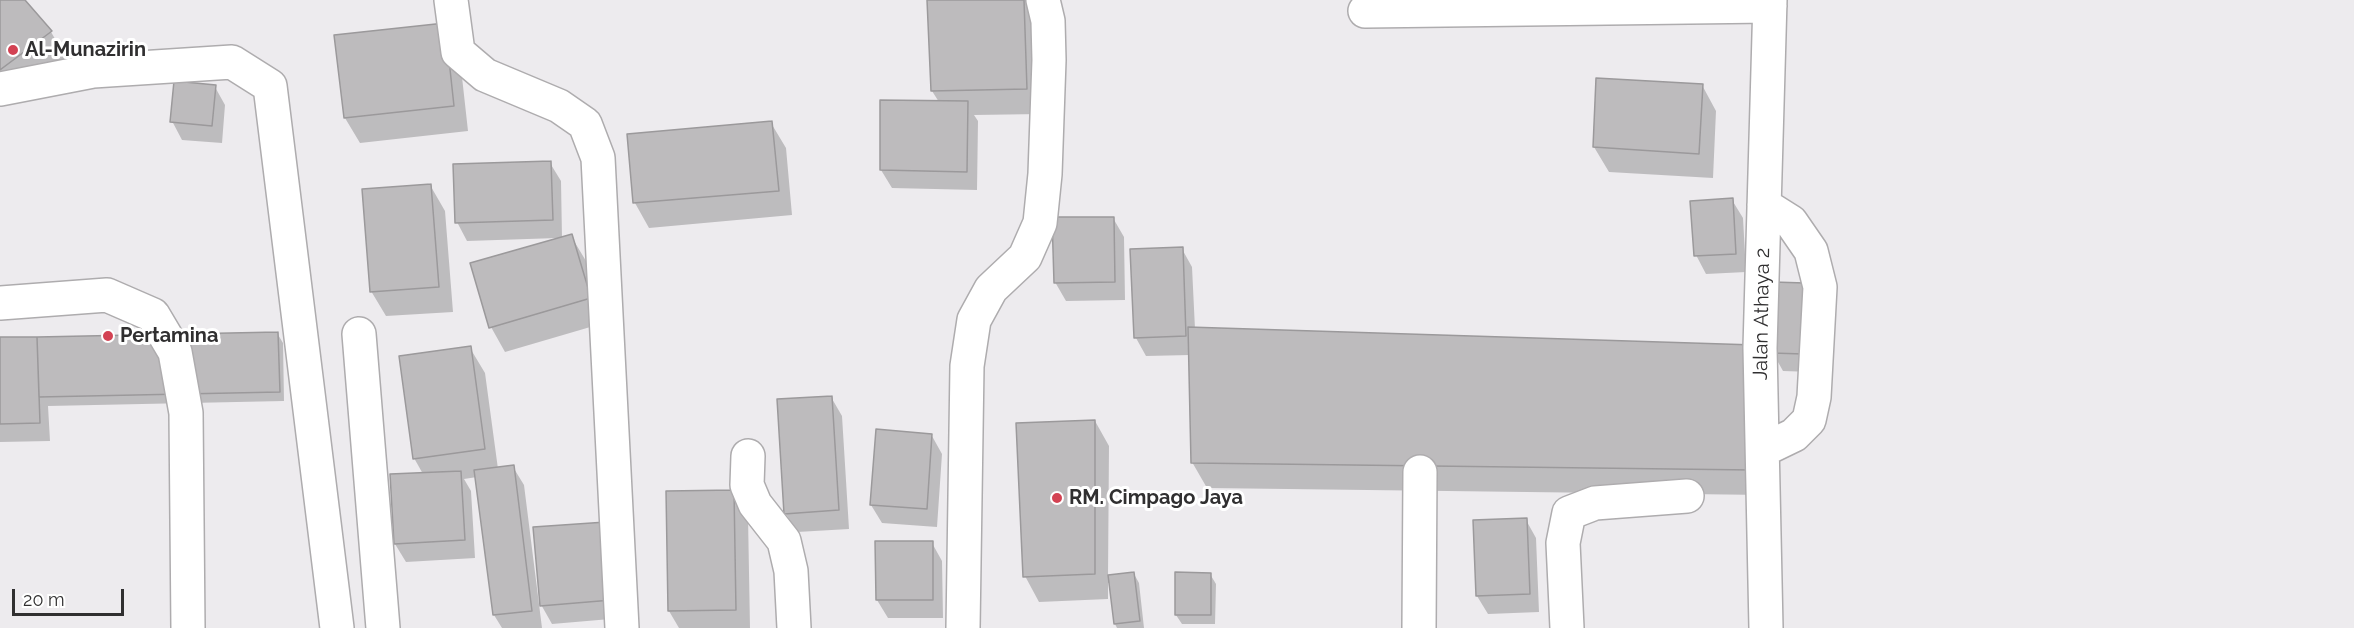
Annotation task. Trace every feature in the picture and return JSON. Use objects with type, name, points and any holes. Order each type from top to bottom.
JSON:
[{"type":"street","points":[[451,0],[458,52],[484,75],[559,106],[585,124],[598,158],[622,628]]},
{"type":"street","points":[[963,628],[967,366],[974,320],[991,289],[1025,257],[1040,223],[1045,174],[1049,60],[1048,21],[1043,0]]},
{"type":"street","points":[[1365,11],[1770,3]]},
{"type":"street","name":"Jalan Athaya 2","points":[[1766,628],[1760,348],[1770,3]]},
{"type":"street","points":[[0,89],[93,71],[232,62],[270,86],[337,628]]},
{"type":"street","points":[[1763,450],[1794,435],[1809,420],[1814,398],[1820,287],[1811,251],[1791,222],[1764,205]]},
{"type":"street","points":[[0,303],[107,295],[153,315],[175,352],[186,413],[188,628]]},
{"type":"street","points":[[360,334],[383,628]]},
{"type":"street","points":[[748,456],[747,485],[755,504],[784,541],[791,571],[794,628]]},
{"type":"street","points":[[1419,628],[1420,472]]},
{"type":"street","points":[[1567,628],[1563,543],[1569,513],[1594,503],[1687,496]]},
{"type":"building","name":"Al-Munazirin","points":[[0,0],[25,0],[52,31],[0,70]]},
{"type":"building","points":[[927,0],[1024,0],[1027,89],[931,91]]},
{"type":"building","points":[[445,23],[454,106],[344,118],[334,35]]},
{"type":"building","points":[[1596,78],[1703,84],[1699,154],[1593,147]]},
{"type":"building","points":[[174,81],[216,85],[212,126],[170,122]]},
{"type":"building","points":[[880,100],[968,101],[967,172],[880,170]]},
{"type":"building","points":[[772,121],[779,191],[633,203],[627,134]]},
{"type":"building","points":[[551,161],[553,220],[455,223],[453,164]]},
{"type":"building","points":[[431,184],[439,287],[370,292],[362,189]]},
{"type":"building","points":[[1733,198],[1736,254],[1694,256],[1690,201]]},
{"type":"building","points":[[1052,217],[1114,217],[1115,282],[1054,283]]},
{"type":"building","points":[[572,234],[591,298],[489,328],[470,263]]},
{"type":"building","points":[[1183,247],[1186,336],[1134,338],[1130,249]]},
{"type":"building","points":[[1773,282],[1805,283],[1803,354],[1771,353]]},
{"type":"building","points":[[1188,327],[1755,345],[1752,470],[1191,463]]},
{"type":"building","points":[[278,332],[280,392],[39,397],[37,337]]},
{"type":"building","points":[[0,337],[37,337],[40,423],[0,424]]},
{"type":"building","points":[[471,346],[485,449],[413,459],[399,356]]},
{"type":"building","points":[[832,396],[839,510],[784,514],[777,399]]},
{"type":"building","name":"RM. Cimpago Jaya","points":[[1095,420],[1095,574],[1023,577],[1016,423]]},
{"type":"building","points":[[876,429],[932,434],[927,509],[870,505]]},
{"type":"building","points":[[514,465],[532,611],[493,615],[474,470]]},
{"type":"building","points":[[461,471],[465,540],[394,544],[390,474]]},
{"type":"building","points":[[734,490],[736,610],[668,611],[666,491]]},
{"type":"building","points":[[1527,518],[1530,594],[1476,596],[1473,520]]},
{"type":"building","points":[[606,522],[612,600],[540,606],[533,527]]},
{"type":"building","points":[[875,541],[933,541],[933,600],[876,600]]},
{"type":"building","points":[[1134,572],[1140,621],[1114,624],[1108,575]]},
{"type":"building","points":[[1175,572],[1211,573],[1211,615],[1175,615]]},
{"type":"place","name":"Al-Munazirin","points":[[13,50]]},
{"type":"place","name":"Pertamina","points":[[108,336]]},
{"type":"place","name":"RM. Cimpago Jaya","points":[[1057,498]]}]
